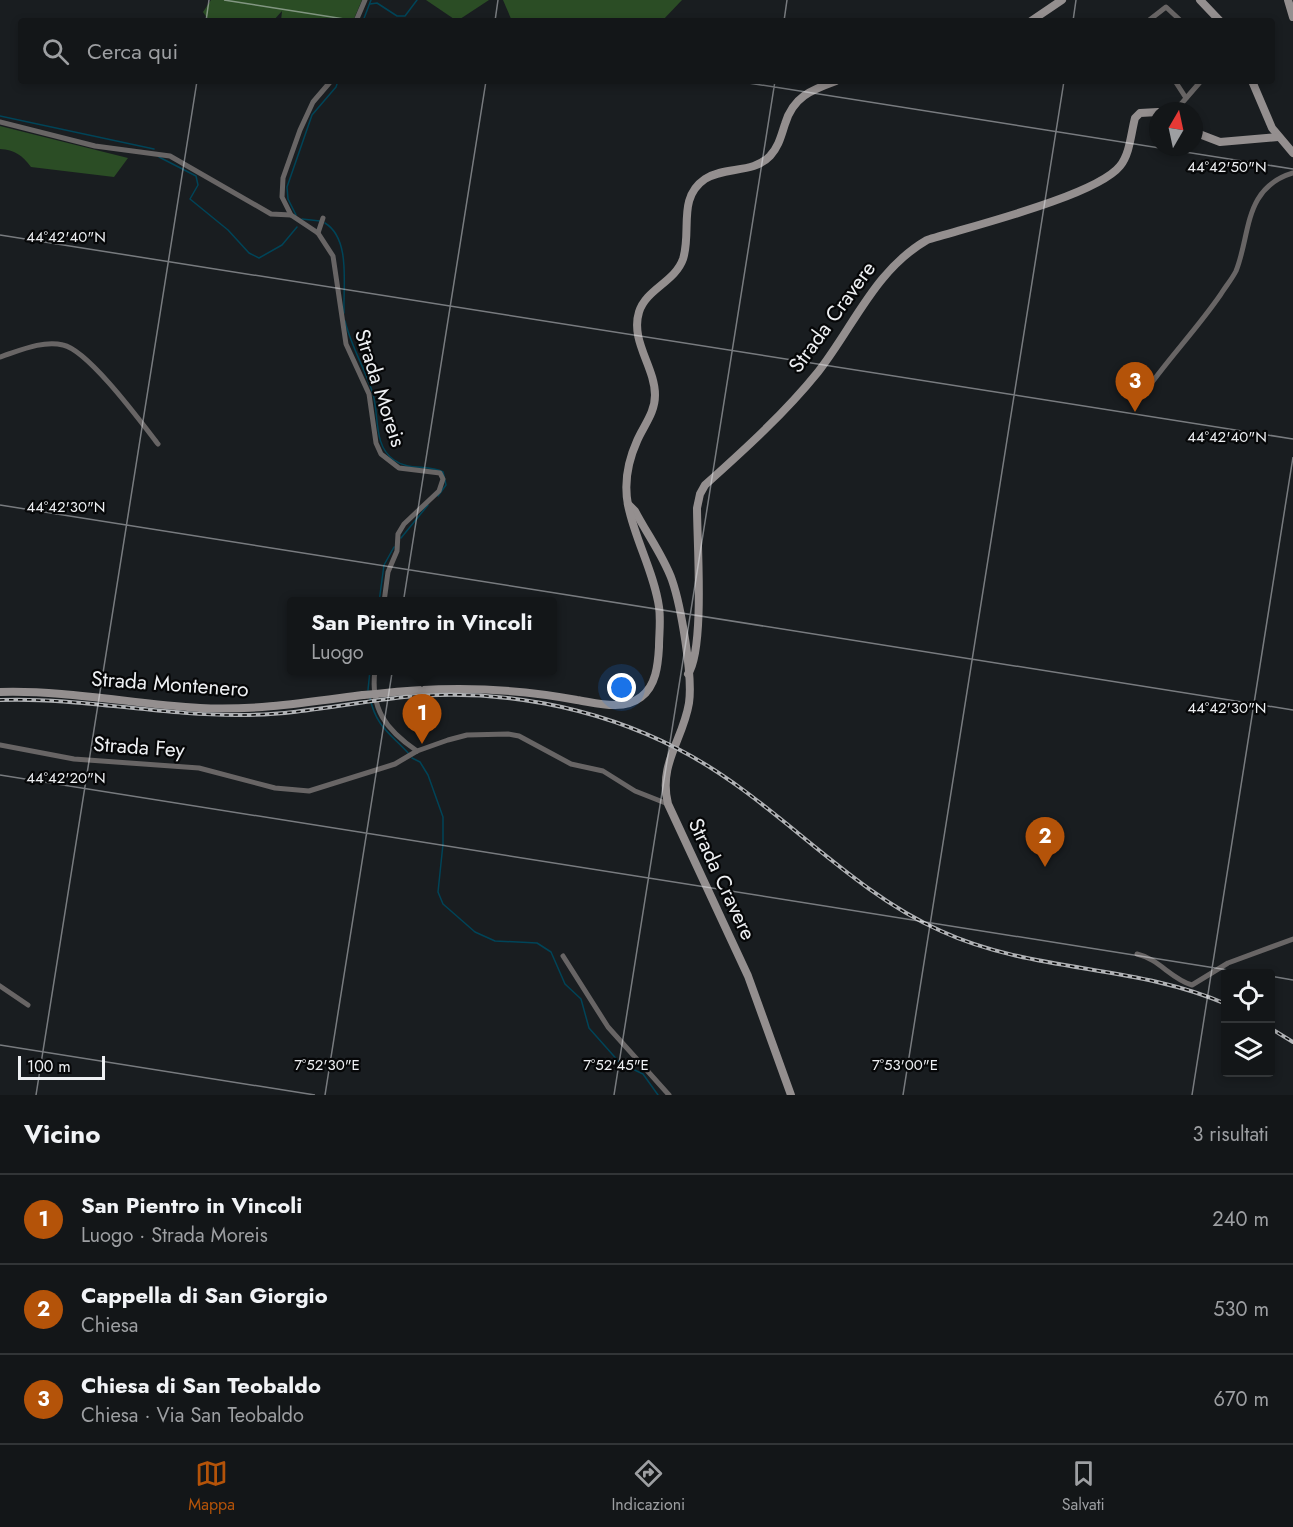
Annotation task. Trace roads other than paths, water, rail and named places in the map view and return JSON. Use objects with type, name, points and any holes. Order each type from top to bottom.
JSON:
[{"type":"street","points":[[357,18],[365,0]]},
{"type":"street","points":[[1035,18],[1062,0]]},
{"type":"street","points":[[1200,0],[1217,18]]},
{"type":"street","points":[[1288,0],[1293,17]]},
{"type":"street","points":[[1152,18],[1166,7],[1178,18]]},
{"type":"street","points":[[291,215],[282,197],[283,178],[309,111],[329,84]]},
{"type":"street","name":"Strada Montenero","points":[[0,692],[51,693],[198,708],[237,709],[427,688],[526,690],[608,705],[627,704],[640,698],[648,690],[658,665],[659,608],[627,503],[629,466],[637,440],[652,414],[655,396],[640,344],[637,319],[645,299],[672,276],[681,262],[691,194],[706,178],[748,168],[769,157],[778,144],[794,103],[806,93],[828,84]]},
{"type":"street","points":[[1177,84],[1186,98]]},
{"type":"street","points":[[1183,102],[1198,84]]},
{"type":"street","points":[[1253,84],[1268,122],[1293,153]]},
{"type":"street","name":"Strada Cravere","points":[[688,674],[693,663],[698,616],[697,508],[699,494],[705,484],[770,425],[818,372],[883,276],[910,249],[927,240],[1077,193],[1106,178],[1124,161],[1135,118],[1140,113],[1149,112]]},
{"type":"street","points":[[0,122],[95,146],[170,156],[271,214],[291,215],[318,232],[323,218]]},
{"type":"street","points":[[1203,135],[1220,142],[1278,137]]},
{"type":"street","points":[[1142,396],[1163,365],[1207,315],[1235,272],[1247,221],[1261,195],[1279,179],[1293,173]]},
{"type":"street","name":"Strada Moreis","points":[[318,232],[333,256],[346,344],[369,394],[376,443],[381,454],[399,468],[440,473],[443,479],[439,491],[404,524],[388,572],[385,597]]},
{"type":"street","points":[[0,357],[51,343],[66,345],[83,357],[105,380],[158,444]]},
{"type":"street","name":"Strada Cravere","points":[[627,503],[635,511],[672,581],[688,674],[690,690],[686,718],[666,768],[664,790],[668,804],[748,976],[790,1095]]},
{"type":"street","points":[[374,675],[373,690],[380,714],[412,755],[467,735],[519,736],[571,764],[603,771],[635,791],[668,804]]},
{"type":"street","name":"Strada Fey","points":[[0,745],[74,759],[199,768],[275,788],[309,791],[412,755]]},
{"type":"street","points":[[1137,954],[1156,962],[1179,981],[1192,985],[1228,963],[1293,939]]},
{"type":"street","points":[[563,956],[608,1027],[669,1095]]},
{"type":"street","points":[[0,986],[28,1005]]},
{"type":"waterway","points":[[364,18],[371,0]]},
{"type":"waterway","points":[[370,4],[377,3],[397,16],[405,16],[417,0]]},
{"type":"waterway","points":[[296,215],[288,199],[287,187],[312,115],[337,84]]},
{"type":"waterway","points":[[0,116],[154,149]]},
{"type":"waterway","points":[[159,157],[196,176],[198,185],[190,199],[228,230],[249,253],[259,258],[282,245],[297,227]]},
{"type":"waterway","points":[[302,219],[320,221]]},
{"type":"waterway","points":[[325,223],[333,230],[342,251],[344,313]]},
{"type":"waterway","points":[[345,321],[372,391],[382,446],[387,454],[400,463],[443,472],[446,485],[438,496]]},
{"type":"waterway","points":[[401,538],[428,505]]},
{"type":"waterway","points":[[380,597],[384,565],[394,547]]},
{"type":"waterway","points":[[368,690],[370,675]]},
{"type":"waterway","points":[[370,698],[380,723],[409,754]]},
{"type":"waterway","points":[[412,758],[420,762],[428,775],[443,817],[438,892],[443,904],[475,932],[495,941],[537,943],[551,952],[565,984],[581,999],[589,1028],[620,1063],[643,1074],[658,1095]]},
{"type":"railway","points":[[0,700],[61,701],[181,713],[242,715],[303,711],[404,697],[474,695],[510,698],[579,711],[646,734],[713,769],[746,792],[872,891],[906,913],[941,931],[976,945],[1011,954],[1156,982],[1221,1002]]},
{"type":"railway","points":[[1275,1031],[1293,1042]]},
{"type":"place","name":"Chiesa di San Teobaldo","points":[[1135,412]]},
{"type":"place","name":"San Pientro in Vincoli","points":[[422,744]]},
{"type":"place","name":"Cappella di San Giorgio","points":[[1045,867]]}]
